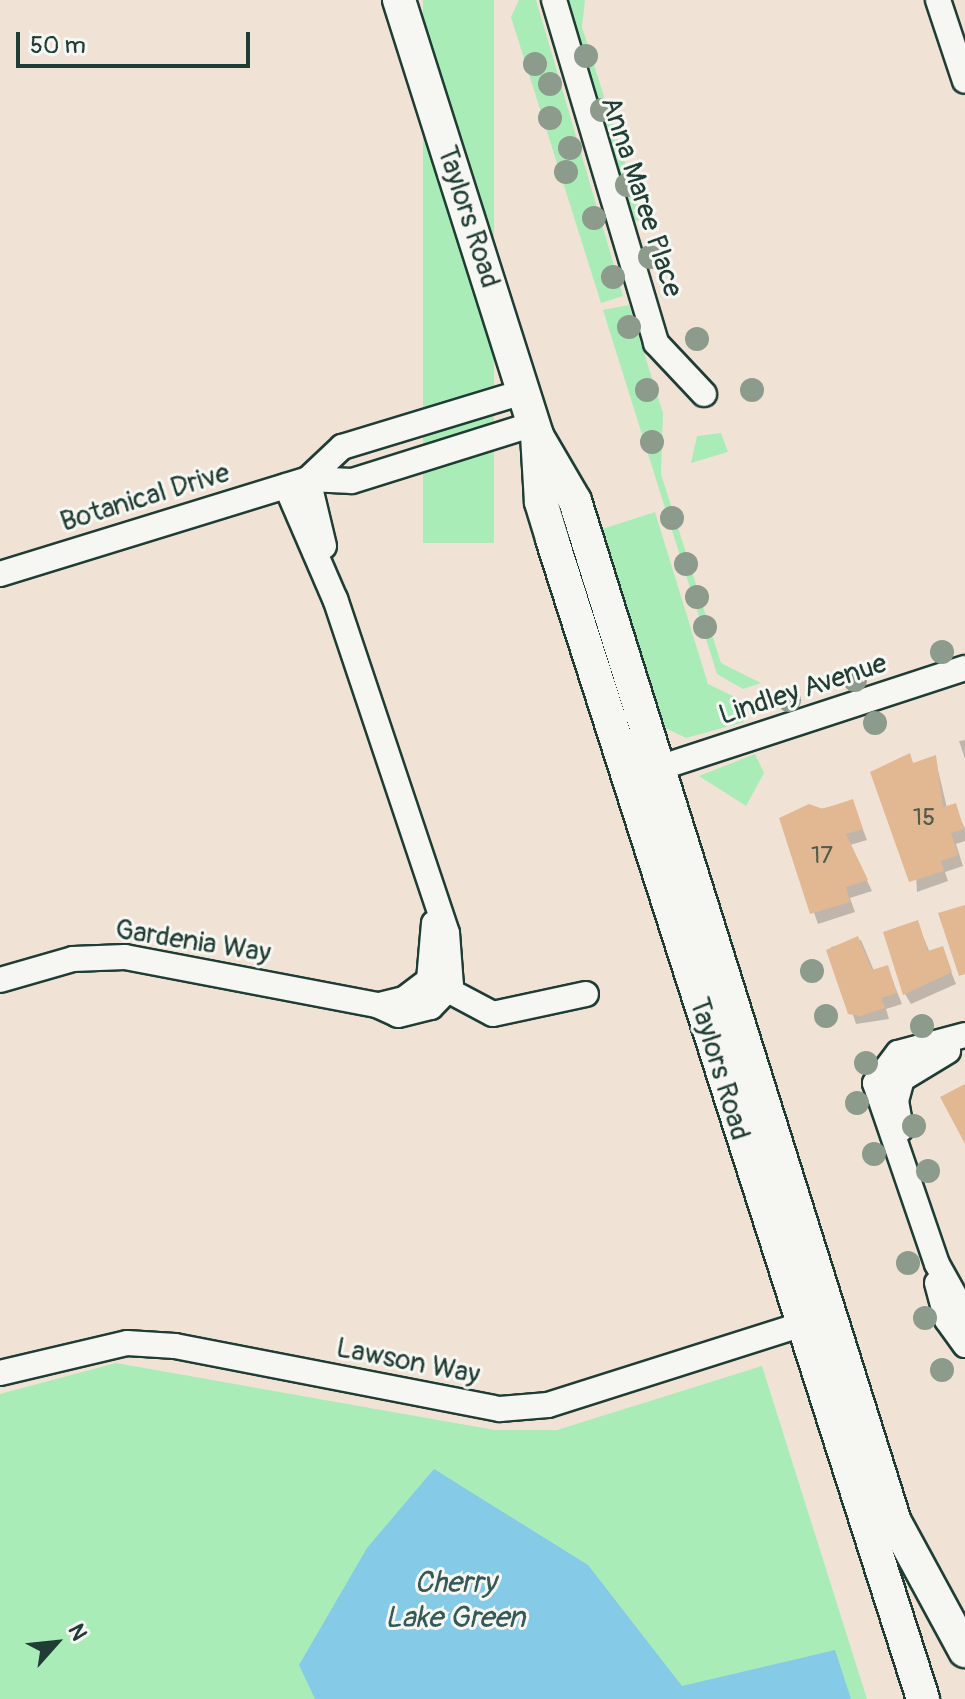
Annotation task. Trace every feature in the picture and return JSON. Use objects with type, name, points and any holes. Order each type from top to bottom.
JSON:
[{"type":"street","name":"Taylors Road","points":[[399,0],[535,430],[575,501],[891,1510],[965,1651]]},
{"type":"street","name":"Anna Maree Place","points":[[554,0],[656,343],[704,394]]},
{"type":"street","points":[[938,0],[965,81]]},
{"type":"street","name":"Botanical Drive","points":[[297,482],[342,447],[523,392]]},
{"type":"street","name":"Taylors Road","points":[[535,430],[541,502],[800,1325],[923,1699]]},
{"type":"street","name":"Botanical Drive","points":[[0,574],[297,482],[352,481],[535,430]]},
{"type":"street","points":[[297,482],[432,906],[452,951],[438,985],[493,1014],[511,1015],[586,994]]},
{"type":"street","name":"Lindley Avenue","points":[[659,768],[965,668]]},
{"type":"street","points":[[627,778],[659,768]]},
{"type":"street","name":"Gardenia Way","points":[[0,980],[73,959],[125,957],[377,1005],[398,1015],[416,1013],[438,985]]},
{"type":"street","points":[[965,1035],[898,1053],[878,1073],[876,1094],[904,1159],[937,1264],[947,1320],[965,1345]]},
{"type":"street","points":[[904,1159],[896,1101],[902,1079],[965,1043]]},
{"type":"street","points":[[937,1264],[965,1314]]},
{"type":"street","name":"Lawson Way","points":[[0,1373],[127,1343],[175,1346],[500,1409],[548,1405],[800,1325]]},
{"type":"green space","points":[[423,0],[494,0],[494,543],[423,543]]},
{"type":"green space","points":[[519,0],[536,0],[623,296],[601,303],[511,17]]},
{"type":"green space","points":[[568,0],[585,0],[582,27],[643,219],[635,221]]},
{"type":"green space","points":[[629,305],[663,413],[661,474],[721,663],[761,683],[743,689],[717,674],[603,310]]},
{"type":"green space","points":[[721,433],[728,452],[691,463],[697,436]]},
{"type":"green space","points":[[655,512],[708,684],[739,699],[744,722],[686,738],[657,724],[599,530]]},
{"type":"green space","points":[[755,754],[764,773],[746,806],[699,776]]},
{"type":"green space","points":[[116,1363],[495,1430],[557,1430],[762,1366],[867,1699],[0,1699],[0,1394]]},
{"type":"water","name":"Cherry Lake Green","points":[[434,1469],[588,1565],[682,1686],[835,1650],[851,1699],[315,1699],[299,1665],[367,1548]]},
{"type":"building","points":[[910,753],[913,763],[936,755],[943,807],[956,803],[964,829],[951,833],[958,855],[941,861],[944,871],[909,882],[870,772]]},
{"type":"building","points":[[853,799],[863,829],[846,834],[868,880],[846,887],[850,902],[810,914],[779,818],[809,804],[823,809]]},
{"type":"building","points":[[965,905],[965,974],[959,976],[938,913]]},
{"type":"building","points":[[918,920],[928,951],[943,946],[952,972],[903,995],[883,932]]},
{"type":"building","points":[[858,936],[872,970],[888,965],[897,993],[881,998],[885,1008],[860,1016],[848,1014],[826,950]]},
{"type":"building","points":[[965,1084],[965,1144],[940,1097]]}]
